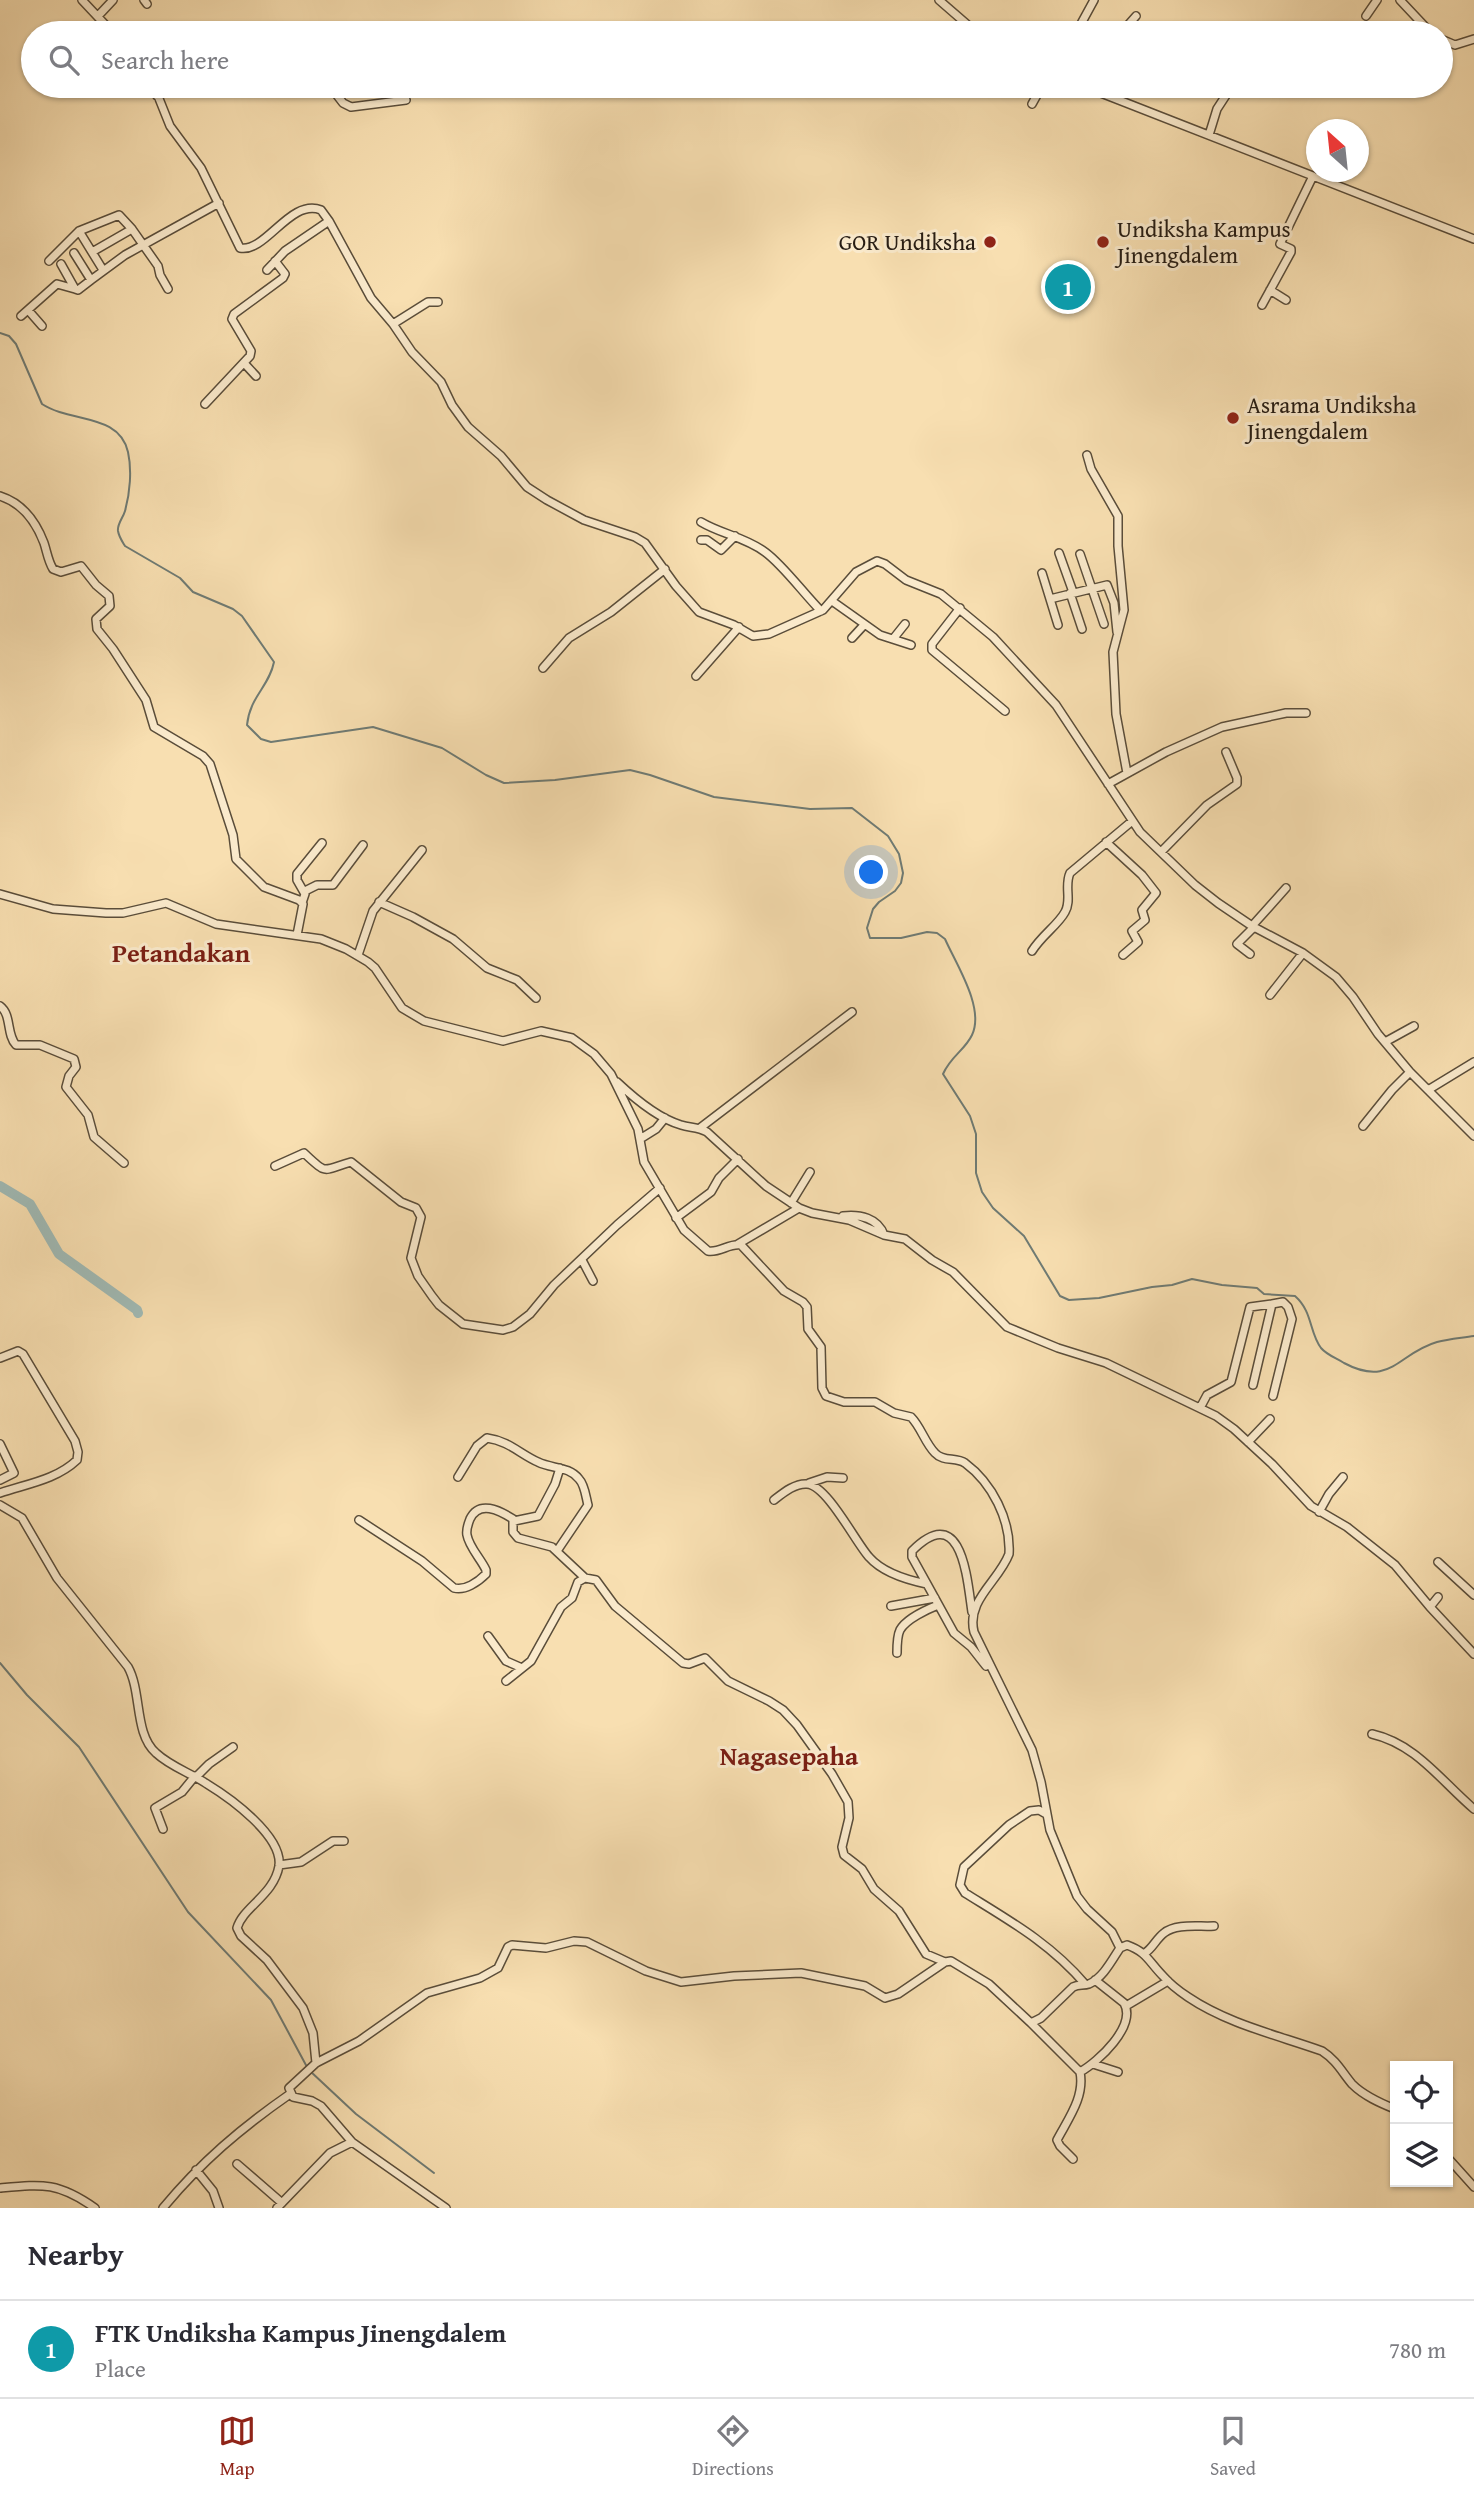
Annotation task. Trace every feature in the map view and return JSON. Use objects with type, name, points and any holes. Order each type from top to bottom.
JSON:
[{"type":"street","points":[[82,0],[102,21]]},
{"type":"street","points":[[98,16],[113,0]]},
{"type":"street","points":[[939,0],[963,21]]},
{"type":"street","points":[[1083,21],[1094,0]]},
{"type":"street","points":[[1366,16],[1377,0]]},
{"type":"street","points":[[1400,0],[1420,21]]},
{"type":"street","points":[[1132,21],[1136,16]]},
{"type":"street","points":[[1453,45],[1474,39]]},
{"type":"street","points":[[158,98],[170,126],[201,168],[234,240],[243,249],[254,246],[283,222],[304,210],[321,210],[367,292],[412,352],[441,382],[463,420],[501,456],[527,487],[575,516],[638,539],[648,546],[697,610],[739,627],[753,636],[764,636],[821,611],[856,572],[878,561],[909,581],[942,594],[960,608],[993,637],[1049,696],[1076,733],[1131,821],[1161,852],[1195,885],[1229,910],[1303,953],[1343,984],[1410,1072],[1474,1136]]},
{"type":"street","points":[[341,98],[349,106],[406,100]]},
{"type":"street","points":[[1032,103],[1035,98]]},
{"type":"street","points":[[1114,98],[1306,173]]},
{"type":"street","points":[[1209,135],[1217,109],[1224,98]]},
{"type":"street","points":[[1262,305],[1291,251],[1280,244],[1310,182]]},
{"type":"street","points":[[1328,182],[1474,239]]},
{"type":"street","points":[[42,326],[24,313],[57,284],[78,290],[142,245],[219,203]]},
{"type":"street","points":[[49,261],[79,231],[119,215],[158,266],[169,289]]},
{"type":"street","points":[[267,270],[296,242],[329,221]]},
{"type":"street","points":[[92,252],[132,229]]},
{"type":"street","points":[[79,231],[103,270]]},
{"type":"street","points":[[74,253],[90,280]]},
{"type":"street","points":[[205,404],[251,353],[232,317],[283,278],[285,274],[275,261]]},
{"type":"street","points":[[61,264],[75,289]]},
{"type":"street","points":[[1270,290],[1286,300]]},
{"type":"street","points":[[393,324],[428,302],[438,302]]},
{"type":"street","points":[[244,363],[256,376]]},
{"type":"street","points":[[1087,456],[1097,481],[1118,516],[1124,610],[1113,652],[1116,714],[1127,773]]},
{"type":"street","points":[[0,496],[21,506],[25,511],[41,537],[53,569],[61,572],[81,566],[109,596],[110,606],[96,619],[97,629],[146,700],[154,727],[203,756],[210,764],[233,835],[236,859],[264,887],[302,902]]},
{"type":"street","points":[[701,522],[766,553],[821,611]]},
{"type":"street","points":[[701,540],[707,540],[721,550],[735,536]]},
{"type":"street","points":[[1059,553],[1082,629]]},
{"type":"street","points":[[1080,554],[1104,624]]},
{"type":"street","points":[[543,667],[569,638],[611,612],[665,569]]},
{"type":"street","points":[[1042,573],[1058,625]]},
{"type":"street","points":[[1050,599],[1104,584],[1109,587],[1114,603],[1116,633]]},
{"type":"street","points":[[832,601],[880,635],[911,645]]},
{"type":"street","points":[[960,608],[932,644],[933,651],[1005,711]]},
{"type":"street","points":[[893,639],[905,624]]},
{"type":"street","points":[[852,638],[864,625]]},
{"type":"street","points":[[696,676],[739,627]]},
{"type":"street","points":[[1108,784],[1166,752],[1222,727],[1286,713],[1306,713]]},
{"type":"street","points":[[1161,852],[1203,809],[1237,784],[1226,752]]},
{"type":"street","points":[[1032,951],[1066,911],[1066,883],[1070,873],[1131,821]]},
{"type":"street","points":[[1106,842],[1142,875],[1156,893],[1142,910],[1144,922],[1132,931],[1138,942],[1123,955]]},
{"type":"street","points":[[297,935],[304,891],[297,880],[298,874],[322,844]]},
{"type":"street","points":[[304,891],[317,885],[333,885],[363,845]]},
{"type":"street","points":[[358,955],[379,902],[422,850]]},
{"type":"street","points":[[1250,954],[1237,944],[1286,888]]},
{"type":"street","points":[[0,894],[53,909],[106,913],[123,913],[166,903],[216,924],[328,941],[358,955],[374,968],[402,1008],[424,1021],[503,1041],[541,1031],[563,1034],[583,1044],[616,1081],[665,1118],[681,1125],[699,1128],[766,1186],[799,1208],[849,1220],[884,1235],[905,1239],[932,1261],[953,1272],[1007,1327],[1058,1348],[1106,1363],[1225,1422],[1319,1512],[1348,1527],[1389,1560],[1474,1654]]},
{"type":"street","points":[[1229,910],[1233,901]]},
{"type":"street","points":[[379,902],[453,939],[486,968],[517,980],[536,998]]},
{"type":"street","points":[[1270,995],[1303,953]]},
{"type":"street","points":[[0,1006],[6,1011],[10,1035],[16,1045],[40,1045],[74,1059],[76,1067],[69,1076],[66,1087],[88,1115],[94,1137],[124,1163]]},
{"type":"street","points":[[699,1128],[758,1086],[852,1012]]},
{"type":"street","points":[[1385,1042],[1414,1026]]},
{"type":"street","points":[[1428,1090],[1474,1062]]},
{"type":"street","points":[[1363,1126],[1410,1072]]},
{"type":"street","points":[[616,1081],[638,1129],[642,1158],[676,1218],[689,1236],[708,1251],[719,1251],[738,1244],[799,1208]]},
{"type":"street","points":[[640,1139],[656,1129],[665,1118]]},
{"type":"street","points":[[275,1166],[304,1153],[325,1170],[351,1162],[401,1202],[416,1208],[421,1217],[411,1258],[432,1296],[463,1324],[503,1330],[530,1314],[554,1285],[660,1188]]},
{"type":"street","points":[[676,1218],[711,1192],[719,1178],[738,1159]]},
{"type":"street","points":[[791,1203],[810,1172]]},
{"type":"street","points":[[738,1244],[785,1291],[805,1304],[808,1310],[808,1329],[821,1347],[822,1384],[826,1396],[844,1402],[875,1402],[894,1413],[911,1417],[934,1453],[941,1458],[964,1463],[982,1480],[995,1498],[1003,1517],[1009,1554],[979,1600],[973,1615]]},
{"type":"street","points":[[582,1260],[593,1281]]},
{"type":"street","points":[[1200,1408],[1207,1395],[1231,1382],[1250,1307],[1283,1302],[1292,1319],[1273,1396]]},
{"type":"street","points":[[1253,1385],[1272,1304]]},
{"type":"street","points":[[0,1358],[18,1351],[23,1354],[71,1435],[78,1452],[77,1460],[65,1469],[34,1483],[0,1493]]},
{"type":"street","points":[[1248,1442],[1270,1419]]},
{"type":"street","points":[[458,1477],[477,1446],[487,1438],[512,1445],[542,1464],[572,1472],[582,1481],[588,1505],[557,1551]]},
{"type":"street","points":[[0,1444],[14,1473],[0,1480]]},
{"type":"street","points":[[514,1521],[538,1516],[561,1468]]},
{"type":"street","points":[[774,1500],[796,1486],[827,1477],[843,1478]]},
{"type":"street","points":[[1319,1512],[1329,1493],[1343,1477]]},
{"type":"street","points":[[808,1483],[831,1503],[873,1561],[895,1574],[927,1584]]},
{"type":"street","points":[[0,1505],[22,1518],[57,1578],[128,1667],[135,1680],[143,1728],[152,1749],[164,1760],[224,1795],[264,1830],[276,1850],[279,1865],[266,1893],[240,1921],[237,1928],[241,1936],[267,1960],[303,2008],[313,2033],[311,2067]]},
{"type":"street","points":[[359,1520],[459,1589],[477,1582],[486,1574],[467,1538],[467,1528],[472,1516],[481,1508],[487,1507],[507,1515],[514,1521],[514,1533],[518,1538],[548,1545],[585,1578],[596,1580],[615,1606],[683,1664],[705,1658],[728,1682],[769,1701],[791,1718],[821,1758],[848,1802],[849,1818],[842,1847],[844,1855],[862,1869],[874,1889],[898,1911],[926,1954],[945,1962],[959,1964],[989,1984],[1080,2072],[1078,2100],[1057,2140],[1073,2159]]},
{"type":"street","points":[[997,1678],[971,1647],[956,1636],[911,1554],[918,1545],[931,1537],[947,1535],[964,1559],[973,1627],[1032,1750],[1055,1845],[1077,1896],[1112,1932],[1120,1948]]},
{"type":"street","points":[[1438,1562],[1474,1595]]},
{"type":"street","points":[[506,1681],[534,1658],[561,1607],[572,1598],[578,1582],[585,1578]]},
{"type":"street","points":[[1430,1607],[1438,1597]]},
{"type":"street","points":[[891,1606],[937,1602]]},
{"type":"street","points":[[897,1653],[901,1628],[918,1613],[937,1602]]},
{"type":"street","points":[[488,1636],[506,1661],[522,1668]]},
{"type":"street","points":[[1372,1734],[1408,1748],[1474,1809]]},
{"type":"street","points":[[163,1829],[155,1809],[182,1792],[209,1764],[233,1747]]},
{"type":"street","points":[[1046,1814],[1039,1810],[1030,1811],[1009,1825],[964,1867],[960,1885],[965,1893],[1035,1937],[1065,1960],[1086,1985]]},
{"type":"street","points":[[279,1865],[301,1862],[333,1842],[344,1841]]},
{"type":"street","points":[[1145,1953],[1168,1931],[1180,1927],[1214,1926]]},
{"type":"street","points":[[163,2208],[181,2184],[234,2135],[290,2094],[291,2085],[311,2067],[368,2035],[427,1993],[480,1978],[493,1971],[501,1965],[506,1950],[512,1945],[546,1948],[580,1941],[597,1946],[646,1971],[681,1982],[801,1973],[864,1986],[885,1998],[898,1994],[945,1962]]},
{"type":"street","points":[[1031,2023],[1041,2018],[1073,1987],[1095,1980],[1108,1967],[1120,1948],[1127,1945],[1145,1953],[1168,1981],[1189,1998],[1237,2023],[1322,2051],[1332,2058],[1364,2094],[1390,2107]]},
{"type":"street","points":[[1095,1980],[1126,2006]]},
{"type":"street","points":[[1126,2006],[1168,1981]]},
{"type":"street","points":[[1080,2072],[1093,2064],[1119,2035],[1126,2006]]},
{"type":"street","points":[[1093,2064],[1118,2072]]},
{"type":"street","points":[[290,2094],[321,2106],[352,2142],[446,2208]]},
{"type":"street","points":[[237,2164],[279,2206],[330,2153],[352,2142]]},
{"type":"street","points":[[1453,2164],[1474,2187]]},
{"type":"street","points":[[196,2170],[213,2191],[219,2208]]},
{"type":"street","points":[[0,2188],[52,2186],[74,2194],[95,2208]]},
{"type":"waterway","points":[[0,333],[9,336],[16,344],[42,404],[104,425],[115,431],[123,440],[128,452],[130,481],[125,511],[118,528],[125,546],[180,578],[193,592],[233,609],[242,616],[274,662],[272,671],[252,706],[247,725],[261,739],[271,742],[373,727],[442,748],[504,783],[555,780],[630,770],[714,797],[810,809],[852,808],[888,836],[899,854],[903,873],[901,883],[895,891],[873,909],[867,928],[870,938],[901,938],[927,932],[937,933],[945,939],[968,986],[975,1012],[975,1024],[969,1040],[943,1074],[970,1116],[976,1134],[976,1173],[982,1192],[993,1208],[1024,1236],[1060,1296],[1069,1300],[1099,1298],[1192,1279],[1257,1288],[1264,1294],[1295,1296],[1305,1309],[1317,1342],[1323,1350],[1344,1363],[1373,1372],[1394,1366],[1437,1342],[1474,1336]]},
{"type":"waterway","points":[[0,1186],[30,1204],[59,1254],[138,1313]]},
{"type":"waterway","points":[[0,1663],[27,1695],[79,1747],[188,1912],[271,2000],[307,2067]]},
{"type":"waterway","points":[[310,2071],[356,2114],[434,2173]]},
{"type":"place","name":"GOR Undiksha","points":[[990,242]]},
{"type":"place","name":"Undiksha Kampus Jinengdalem","points":[[1103,242]]},
{"type":"place","name":"FTK Undiksha Kampus Jinengdalem","points":[[1068,287]]},
{"type":"place","name":"Asrama Undiksha Jinengdalem","points":[[1233,418]]},
{"type":"district","name":"Petandakan","points":[[181,953]]},
{"type":"district","name":"Nagasepaha","points":[[789,1756]]}]
